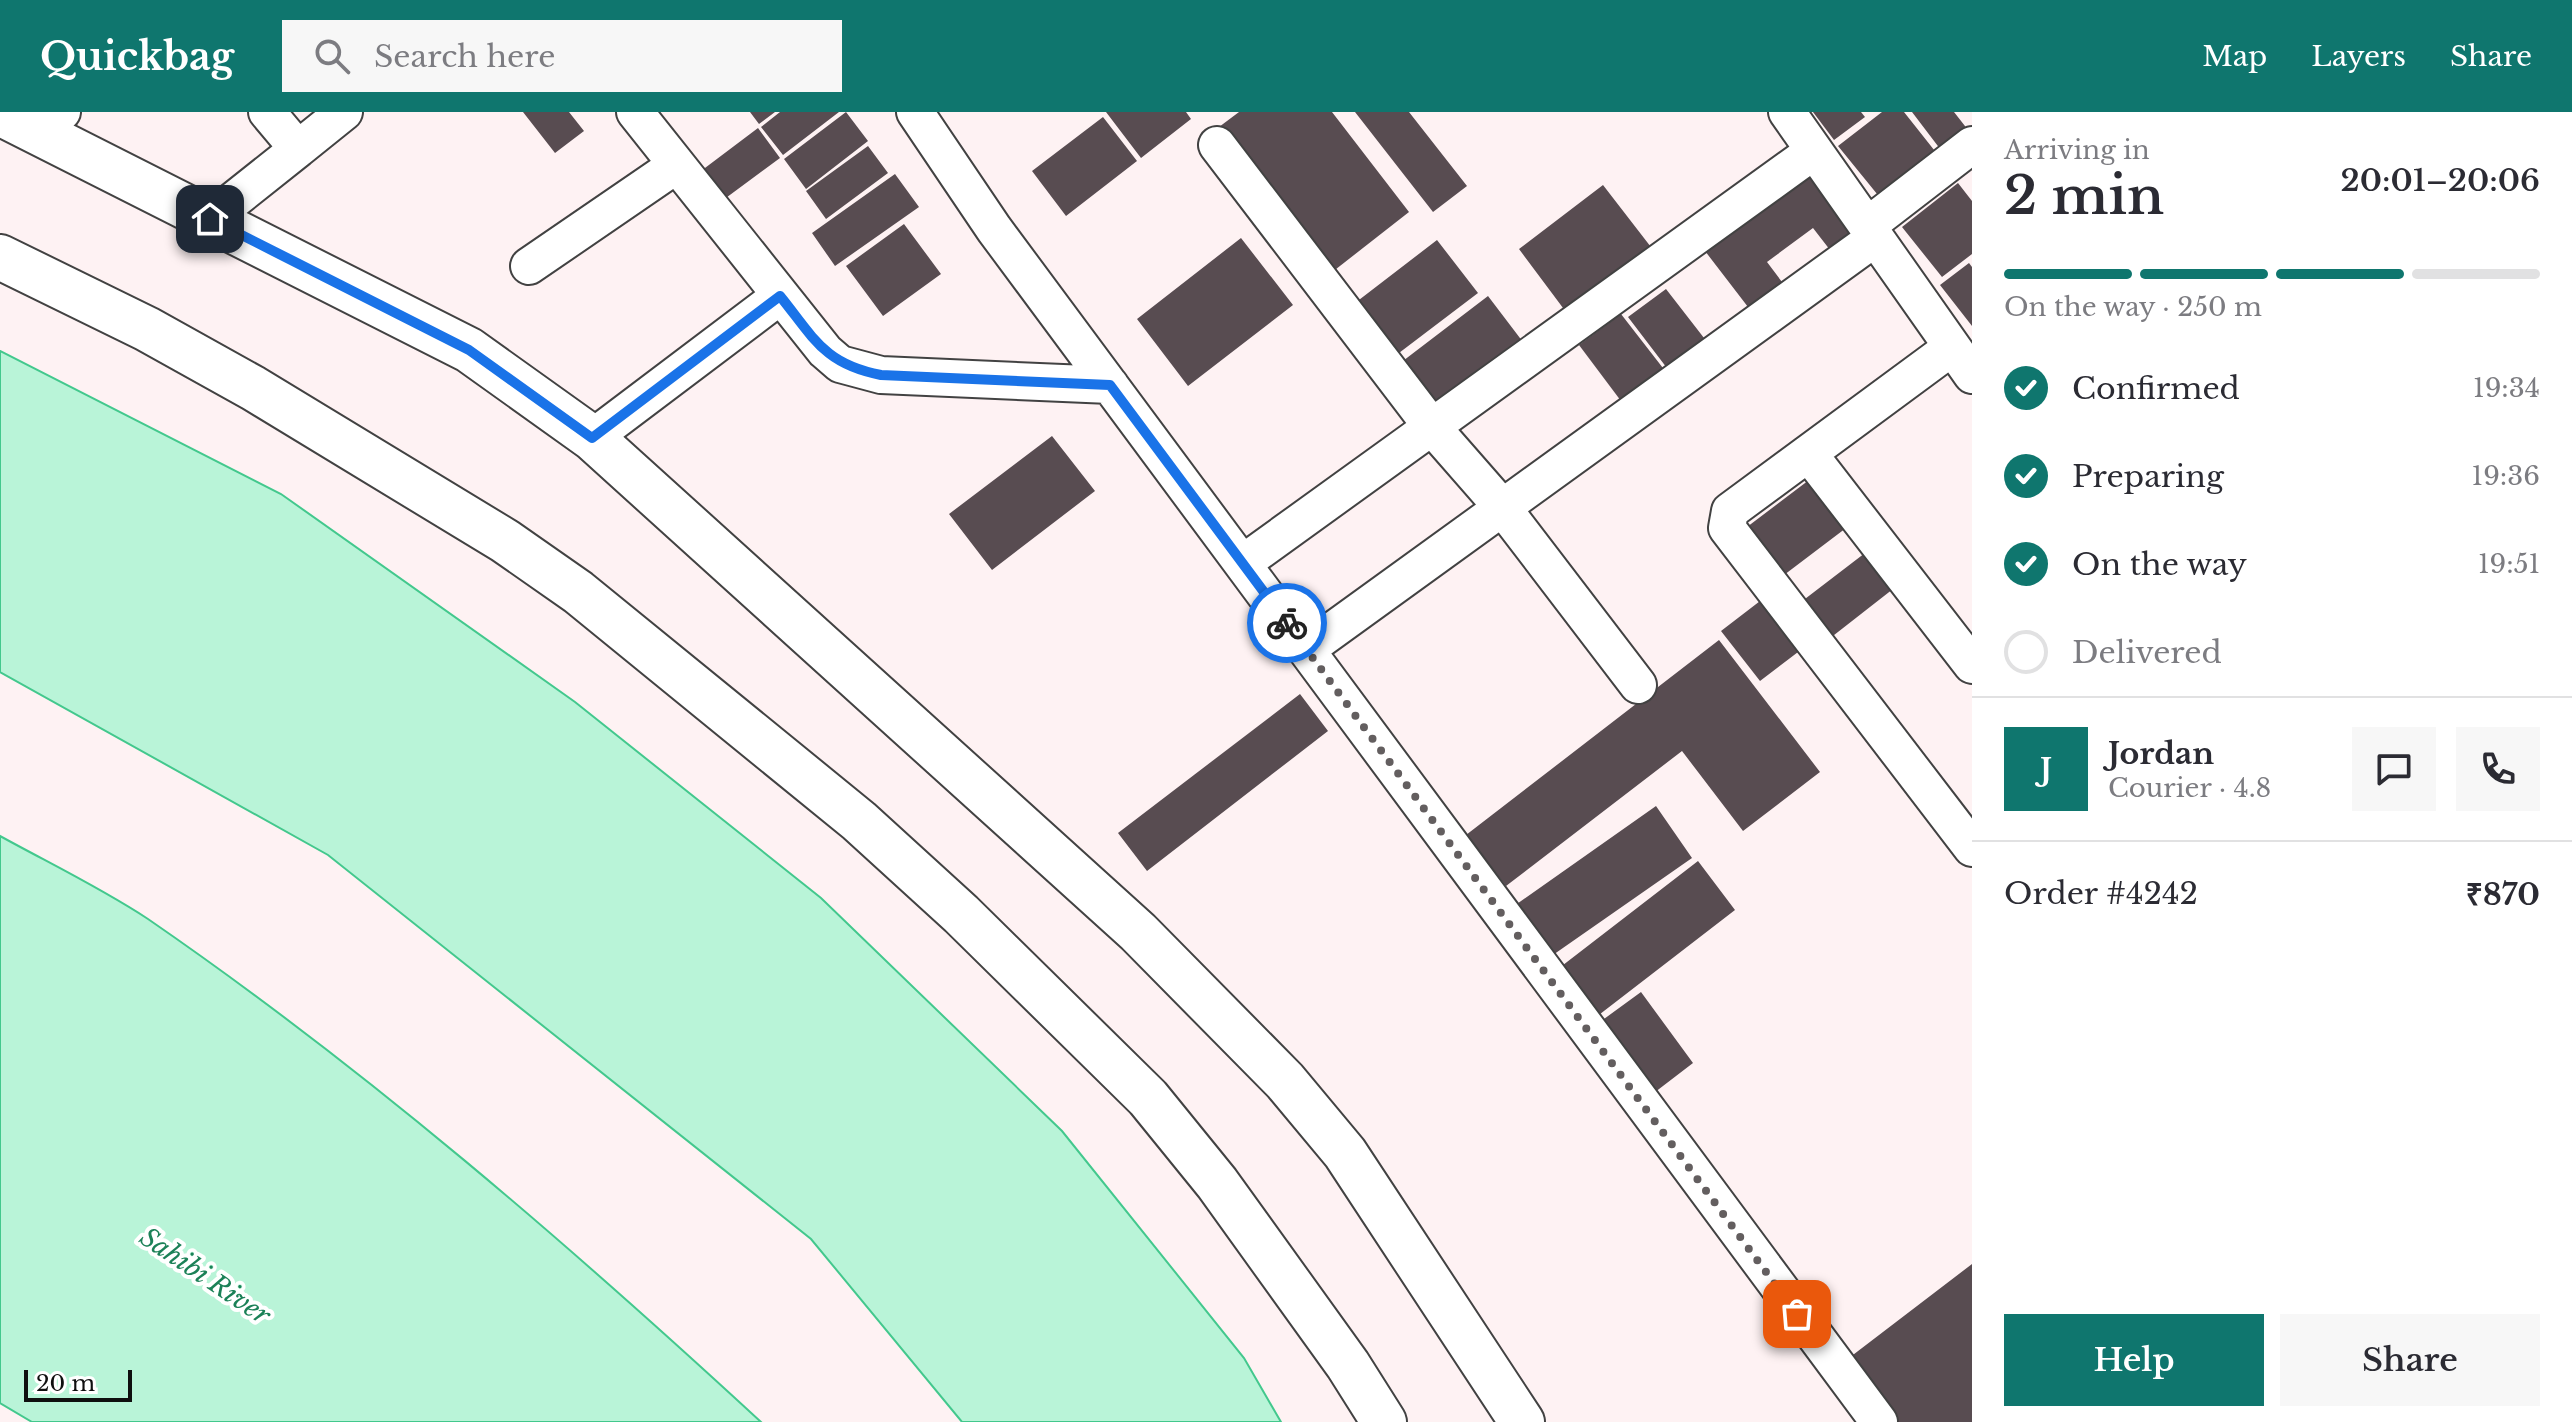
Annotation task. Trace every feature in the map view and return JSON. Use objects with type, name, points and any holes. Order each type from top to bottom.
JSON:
[{"type":"street","points":[[267,112],[298,149]]},
{"type":"street","points":[[210,219],[344,112]]},
{"type":"street","points":[[635,112],[780,296],[825,351],[840,364],[881,375],[1110,385]]},
{"type":"street","points":[[915,112],[994,229],[1879,1422]]},
{"type":"street","points":[[1787,112],[1962,361],[1809,454],[1730,511],[1727,528],[1972,848]]},
{"type":"street","points":[[33,119],[210,219],[469,350],[592,438],[1138,932],[1285,1081],[1345,1153],[1522,1422]]},
{"type":"street","points":[[1217,145],[1432,427],[1502,507],[1638,685]]},
{"type":"street","points":[[1307,649],[1871,232],[1972,145]]},
{"type":"street","points":[[1243,563],[1814,151]]},
{"type":"street","points":[[529,266],[675,166]]},
{"type":"street","points":[[0,257],[147,329],[253,388],[505,541],[578,592],[859,821],[961,914],[1148,1098],[1226,1195],[1348,1365],[1384,1422]]},
{"type":"street","points":[[592,438],[780,296]]},
{"type":"street","points":[[1809,454],[1972,665]]},
{"type":"water","points":[[0,351],[281,494],[575,702],[821,898],[1062,1131],[1244,1358],[1281,1422],[962,1422],[811,1239],[328,855],[0,672]]},
{"type":"water","name":"Sahibi River","points":[[0,836],[148,919],[308,1036],[464,1160],[614,1289],[761,1422],[32,1422],[0,1403]]},
{"type":"building","points":[[523,112],[569,112],[584,131],[555,153]]},
{"type":"building","points":[[750,112],[775,112],[759,124]]},
{"type":"building","points":[[780,112],[839,112],[783,155],[761,127]]},
{"type":"building","points":[[846,112],[868,141],[806,189],[784,159]]},
{"type":"building","points":[[1106,112],[1186,112],[1191,119],[1141,158]]},
{"type":"building","points":[[1239,112],[1332,112],[1409,212],[1331,273],[1219,127]]},
{"type":"building","points":[[1355,112],[1409,112],[1467,186],[1433,212]]},
{"type":"building","points":[[1813,112],[1861,112],[1865,117],[1834,140]]},
{"type":"building","points":[[1882,112],[1904,112],[1942,160],[1886,205],[1838,146]]},
{"type":"building","points":[[1912,112],[1954,112],[1972,135],[1947,158]]},
{"type":"building","points":[[1103,117],[1137,161],[1066,216],[1032,171]]},
{"type":"building","points":[[758,128],[780,158],[715,206],[693,177]]},
{"type":"building","points":[[868,146],[888,173],[826,219],[806,191]]},
{"type":"building","points":[[1812,170],[1865,239],[1837,259],[1813,228],[1767,262],[1791,294],[1758,320],[1705,251]]},
{"type":"building","points":[[895,174],[919,207],[835,266],[812,233]]},
{"type":"building","points":[[1958,183],[1972,201],[1972,254],[1942,277],[1902,227]]},
{"type":"building","points":[[1603,185],[1654,251],[1569,316],[1519,249]]},
{"type":"building","points":[[904,224],[941,274],[883,316],[846,266]]},
{"type":"building","points":[[1241,238],[1293,305],[1188,386],[1137,319]]},
{"type":"building","points":[[1437,240],[1478,293],[1395,356],[1355,303]]},
{"type":"building","points":[[1969,263],[1972,267],[1972,326],[1940,285]]},
{"type":"building","points":[[1666,289],[1711,347],[1673,376],[1628,317]]},
{"type":"building","points":[[1488,296],[1526,346],[1434,417],[1395,367]]},
{"type":"building","points":[[1621,314],[1673,381],[1630,413],[1579,345]]},
{"type":"building","points":[[1052,436],[1095,491],[992,570],[949,514]]},
{"type":"building","points":[[1813,477],[1850,525],[1784,575],[1747,527]]},
{"type":"building","points":[[1865,553],[1893,589],[1829,639],[1801,602]]},
{"type":"building","points":[[1764,598],[1802,649],[1760,681],[1721,631]]},
{"type":"building","points":[[1719,640],[1820,772],[1743,831],[1682,751],[1506,886],[1466,835]]},
{"type":"building","points":[[1300,694],[1328,731],[1147,871],[1118,833]]},
{"type":"building","points":[[1656,806],[1692,858],[1550,957],[1514,906]]},
{"type":"building","points":[[1698,861],[1735,910],[1591,1021],[1554,972]]},
{"type":"building","points":[[1641,992],[1693,1063],[1646,1099],[1593,1027]]},
{"type":"building","points":[[1972,1264],[1972,1422],[1892,1422],[1845,1361]]},
{"type":"way so far","points":[[1287,623],[1797,1314]]},
{"type":"route","points":[[210,219],[469,350],[592,438],[780,296],[825,351],[840,364],[857,370],[881,375],[1110,385],[1287,623]]}]
